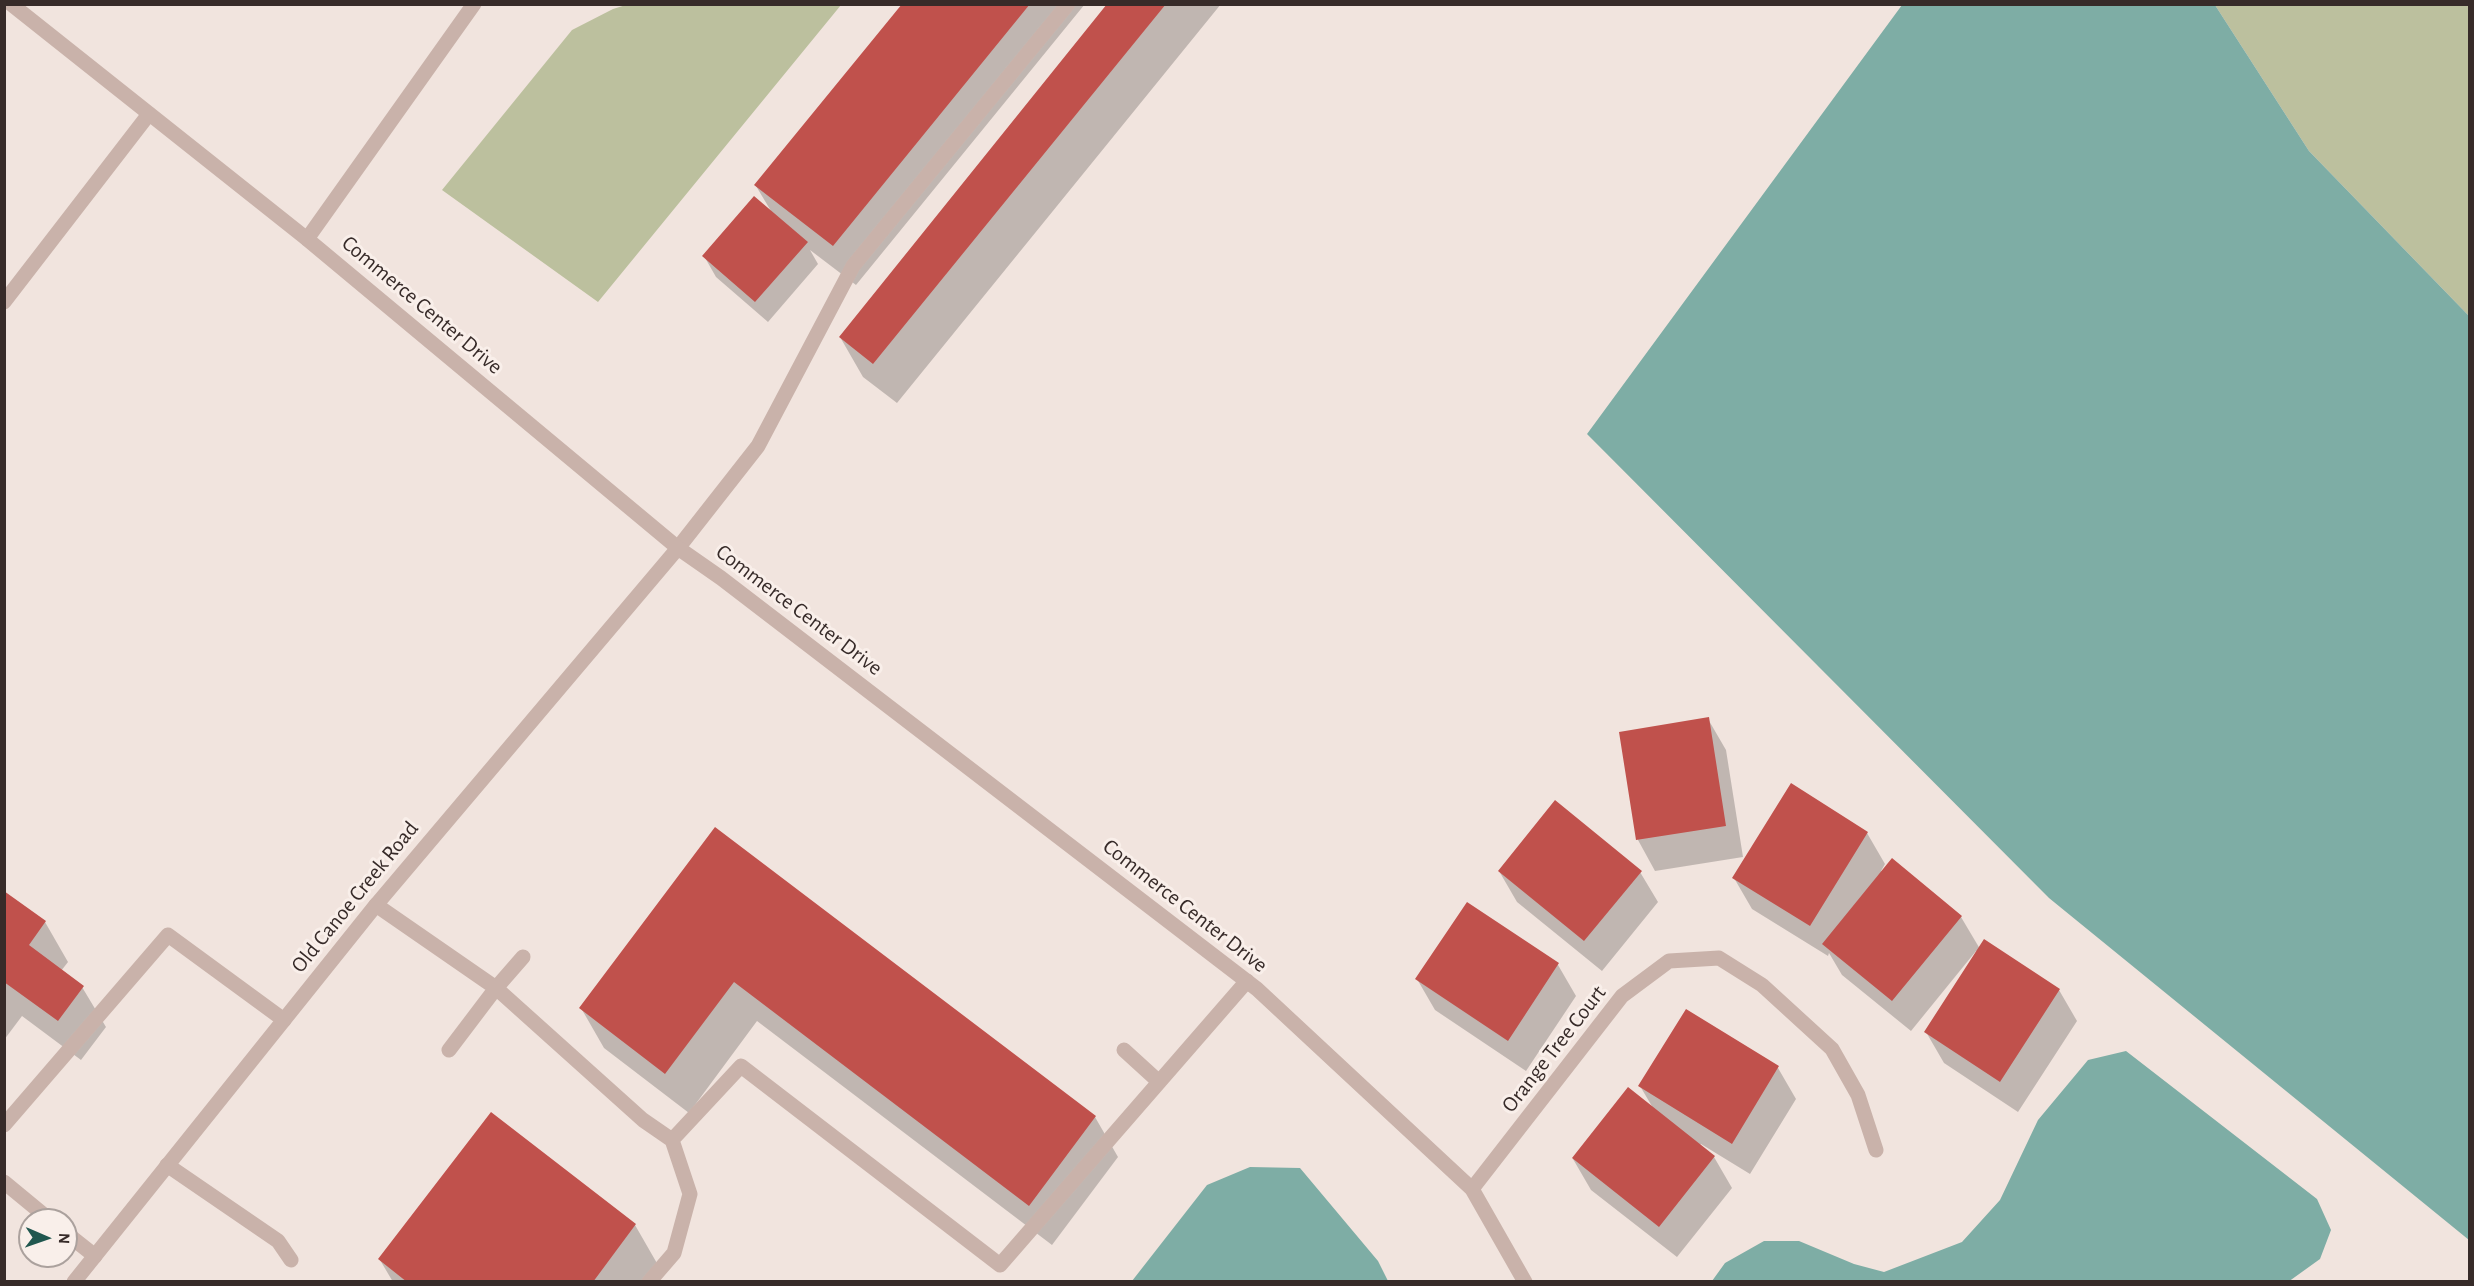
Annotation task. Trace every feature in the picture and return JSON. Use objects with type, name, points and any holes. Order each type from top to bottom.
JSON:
[{"type":"street","name":"Commerce Center Drive","points":[[11,4],[307,239],[678,548],[721,578],[1247,981],[1472,1189],[1525,1281]]},
{"type":"street","points":[[307,239],[474,4]]},
{"type":"street","name":"Old Canoe Creek Road","points":[[74,1281],[376,905],[678,548],[758,446],[853,266],[1068,4]]},
{"type":"street","points":[[7,295],[149,114]]},
{"type":"street","points":[[376,905],[496,988],[643,1120],[672,1140],[690,1194],[674,1253],[649,1281]]},
{"type":"street","points":[[4,1125],[168,935],[284,1020]]},
{"type":"street","points":[[449,1050],[496,988],[523,957]]},
{"type":"street","name":"Orange Tree Court","points":[[1472,1189],[1622,996],[1669,961],[1719,958],[1762,985],[1832,1049],[1858,1095],[1876,1150]]},
{"type":"street","points":[[672,1140],[741,1066],[1000,1265],[1247,981]]},
{"type":"street","points":[[1124,1050],[1158,1082]]},
{"type":"street","points":[[167,1165],[279,1241],[291,1260]]},
{"type":"street","points":[[4,1182],[35,1208]]},
{"type":"street","points":[[78,1243],[94,1256]]},
{"type":"green space","points":[[629,4],[841,5],[598,302],[442,190],[572,30],[613,9]]},
{"type":"green space","points":[[2215,5],[2469,5],[2469,316],[2309,151]]},
{"type":"water","points":[[1902,5],[2215,5],[2309,151],[2469,316],[2469,1240],[2049,898],[1587,434]]},
{"type":"water","points":[[2126,1051],[2317,1199],[2331,1230],[2320,1259],[2288,1282],[1712,1281],[1725,1263],[1764,1241],[1799,1241],[1854,1264],[1884,1272],[1962,1242],[2000,1200],[2038,1120],[2088,1060]]},
{"type":"water","points":[[1250,1167],[1300,1168],[1378,1261],[1388,1281],[1132,1281],[1207,1185]]},
{"type":"building","points":[[902,4],[1030,4],[833,246],[754,185]]},
{"type":"building","points":[[1107,4],[1166,4],[873,364],[839,337]]},
{"type":"building","points":[[754,196],[808,242],[755,302],[702,256]]},
{"type":"building","points":[[1709,717],[1726,826],[1636,840],[1619,732]]},
{"type":"building","points":[[1791,783],[1868,832],[1810,926],[1732,878]]},
{"type":"building","points":[[1555,800],[1642,871],[1584,941],[1498,871]]},
{"type":"building","points":[[715,827],[1096,1116],[1029,1206],[734,982],[665,1074],[579,1008]]},
{"type":"building","points":[[1892,858],[1962,916],[1892,1001],[1822,944]]},
{"type":"building","points":[[4,891],[46,921],[29,945],[84,986],[58,1021],[4,982]]},
{"type":"building","points":[[1467,902],[1559,963],[1508,1041],[1415,979]]},
{"type":"building","points":[[1984,939],[2060,989],[2000,1082],[1924,1032]]},
{"type":"building","points":[[1686,1009],[1779,1066],[1732,1144],[1638,1086]]},
{"type":"building","points":[[1628,1087],[1715,1156],[1659,1227],[1572,1158]]},
{"type":"building","points":[[491,1112],[636,1224],[593,1282],[407,1282],[378,1259]]}]
